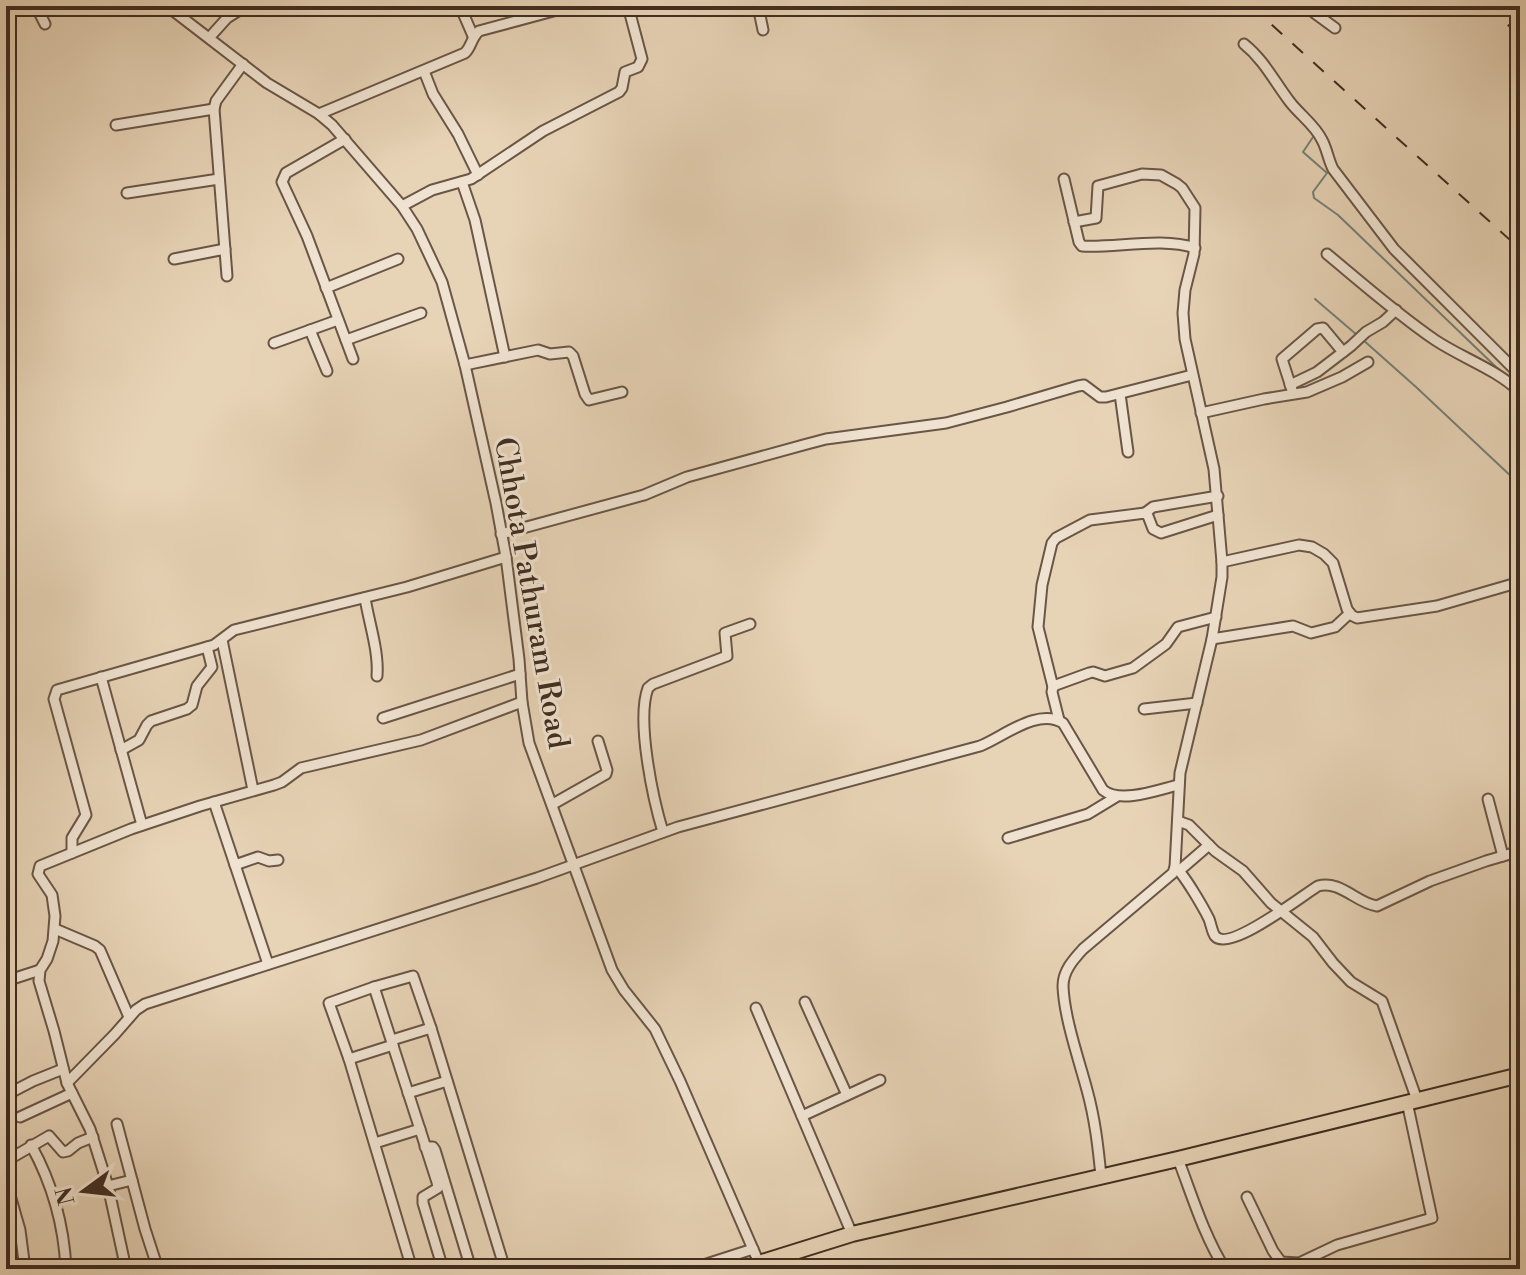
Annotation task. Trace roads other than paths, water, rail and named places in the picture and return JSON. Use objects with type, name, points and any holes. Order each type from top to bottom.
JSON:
[{"type":"highway","points":[[753,1261],[852,1234],[1178,1159],[1520,1075]]},
{"type":"street","points":[[36,6],[45,24]]},
{"type":"street","name":"Chhota Pathuram Road","points":[[167,6],[283,93],[319,114],[345,139],[402,206],[433,260],[465,365],[506,557],[529,743],[612,970],[655,1029],[753,1261]]},
{"type":"street","points":[[209,38],[227,18],[246,6]]},
{"type":"street","points":[[460,6],[473,36]]},
{"type":"street","points":[[319,114],[465,53],[479,31],[572,6]]},
{"type":"street","points":[[402,206],[432,190],[478,175],[543,131],[622,88],[625,72],[638,67],[642,59],[628,6]]},
{"type":"street","points":[[758,6],[763,30]]},
{"type":"street","points":[[1305,6],[1335,28]]},
{"type":"street","points":[[1244,44],[1264,63],[1292,105],[1319,135],[1333,169],[1394,249],[1520,375]]},
{"type":"street","points":[[227,276],[214,109],[216,101],[243,64]]},
{"type":"street","points":[[424,71],[433,94],[458,134],[478,175]]},
{"type":"street","points":[[116,125],[214,109]]},
{"type":"street","points":[[345,139],[286,173],[282,185],[304,228],[353,359]]},
{"type":"street","points":[[1074,222],[1096,218],[1098,186],[1142,174],[1161,175],[1177,184],[1193,204],[1196,214],[1195,248],[1183,313],[1185,339],[1218,496],[1222,577],[1212,639],[1178,785],[1177,869],[1209,919],[1217,938],[1245,932],[1325,884],[1377,906],[1412,888],[1520,851]]},
{"type":"street","points":[[127,193],[219,179]]},
{"type":"street","points":[[1064,179],[1082,246],[1139,244],[1195,248]]},
{"type":"street","points":[[462,182],[475,220],[505,357]]},
{"type":"street","points":[[174,259],[225,249]]},
{"type":"street","points":[[1327,254],[1435,339],[1506,380],[1520,392]]},
{"type":"street","points":[[326,288],[398,259]]},
{"type":"street","points":[[1201,413],[1291,389],[1396,310]]},
{"type":"street","points":[[346,340],[421,313]]},
{"type":"street","points":[[274,343],[338,320]]},
{"type":"street","points":[[1291,389],[1282,359],[1317,329],[1323,328],[1343,352]]},
{"type":"street","points":[[310,330],[327,371]]},
{"type":"street","points":[[465,365],[538,350],[550,354],[569,352],[589,400],[622,392]]},
{"type":"street","points":[[1291,389],[1307,392],[1368,362]]},
{"type":"street","points":[[501,534],[644,495],[687,477],[826,439],[946,423],[1078,386],[1089,387],[1100,397],[1192,375]]},
{"type":"street","points":[[1120,394],[1128,452]]},
{"type":"street","points":[[1059,720],[1038,627],[1042,585],[1052,543],[1090,520],[1145,513],[1153,507],[1218,496]]},
{"type":"street","points":[[1145,513],[1153,529],[1161,533],[1218,515]]},
{"type":"street","points":[[1222,562],[1299,545],[1312,547],[1333,563],[1350,613],[1357,618],[1425,609],[1520,582]]},
{"type":"street","points":[[72,853],[72,838],[84,820],[85,808],[54,699],[57,690],[207,647],[234,630],[365,598],[506,557]]},
{"type":"street","points":[[365,598],[378,659],[377,676]]},
{"type":"street","points":[[1212,639],[1293,626],[1311,633],[1335,627],[1350,613]]},
{"type":"street","points":[[1053,687],[1093,672],[1105,676],[1133,668],[1166,644],[1178,627],[1216,617]]},
{"type":"street","points":[[663,832],[654,801],[644,733],[648,688],[727,656],[725,633],[750,624]]},
{"type":"street","points":[[222,640],[253,790]]},
{"type":"street","points":[[121,750],[139,740],[151,721],[192,705],[200,681],[211,671],[207,647]]},
{"type":"street","points":[[383,718],[520,674]]},
{"type":"street","points":[[101,677],[142,825]]},
{"type":"street","points":[[126,1269],[108,1186],[93,1137],[67,1083],[39,981],[55,929],[52,895],[38,874],[39,868],[142,825],[282,782],[301,768],[429,738],[522,702]]},
{"type":"street","points":[[1144,709],[1197,703]]},
{"type":"street","points":[[67,1083],[145,1004],[537,878],[663,832],[980,746],[1026,723],[1054,718],[1063,723],[1108,795],[1138,794],[1178,785]]},
{"type":"street","points":[[553,804],[606,774],[598,741]]},
{"type":"street","points":[[1008,838],[1088,814],[1116,797]]},
{"type":"street","points":[[1488,799],[1503,856]]},
{"type":"street","points":[[214,802],[268,964]]},
{"type":"street","points":[[1178,821],[1189,825],[1243,871],[1265,897],[1313,937],[1351,982],[1382,1001],[1412,1101],[1432,1218],[1337,1245],[1299,1263],[1281,1262],[1247,1197]]},
{"type":"street","points":[[1101,1176],[1096,1126],[1063,985],[1066,972],[1083,949],[1209,845]]},
{"type":"street","points":[[235,865],[258,857],[278,860]]},
{"type":"street","points":[[55,929],[100,950],[129,1017]]},
{"type":"street","points":[[6,981],[40,970]]},
{"type":"street","points":[[412,1269],[349,1059],[329,1003],[414,977],[505,1269]]},
{"type":"street","points":[[374,987],[438,1188],[423,1197],[423,1203],[443,1269]]},
{"type":"street","points":[[805,1002],[847,1095]]},
{"type":"street","points":[[756,1008],[852,1234]]},
{"type":"street","points":[[349,1059],[431,1028]]},
{"type":"street","points":[[6,1095],[63,1069]]},
{"type":"street","points":[[802,1116],[880,1080]]},
{"type":"street","points":[[408,1093],[447,1081]]},
{"type":"street","points":[[20,1117],[72,1093]]},
{"type":"street","points":[[117,1124],[158,1269]]},
{"type":"street","points":[[375,1143],[420,1129]]},
{"type":"street","points":[[6,1161],[49,1136],[60,1150],[68,1151],[93,1137]]},
{"type":"street","points":[[31,1145],[56,1205],[66,1269]]},
{"type":"street","points":[[425,1147],[435,1150],[471,1269]]},
{"type":"street","points":[[1178,1159],[1197,1210],[1225,1269]]},
{"type":"street","points":[[108,1186],[132,1180]]},
{"type":"street","points":[[6,1181],[20,1230],[25,1269]]},
{"type":"street","points":[[691,1269],[753,1261]]},
{"type":"waterway","points":[[1313,137],[1303,152],[1327,173],[1313,192],[1314,198],[1338,215],[1496,367],[1520,385]]},
{"type":"waterway","points":[[1315,299],[1357,335]]},
{"type":"waterway","points":[[1362,339],[1514,479]]},
{"type":"railway","points":[[1251,6],[1520,249]]},
{"type":"railway","points":[[1487,6],[1520,36]]}]
